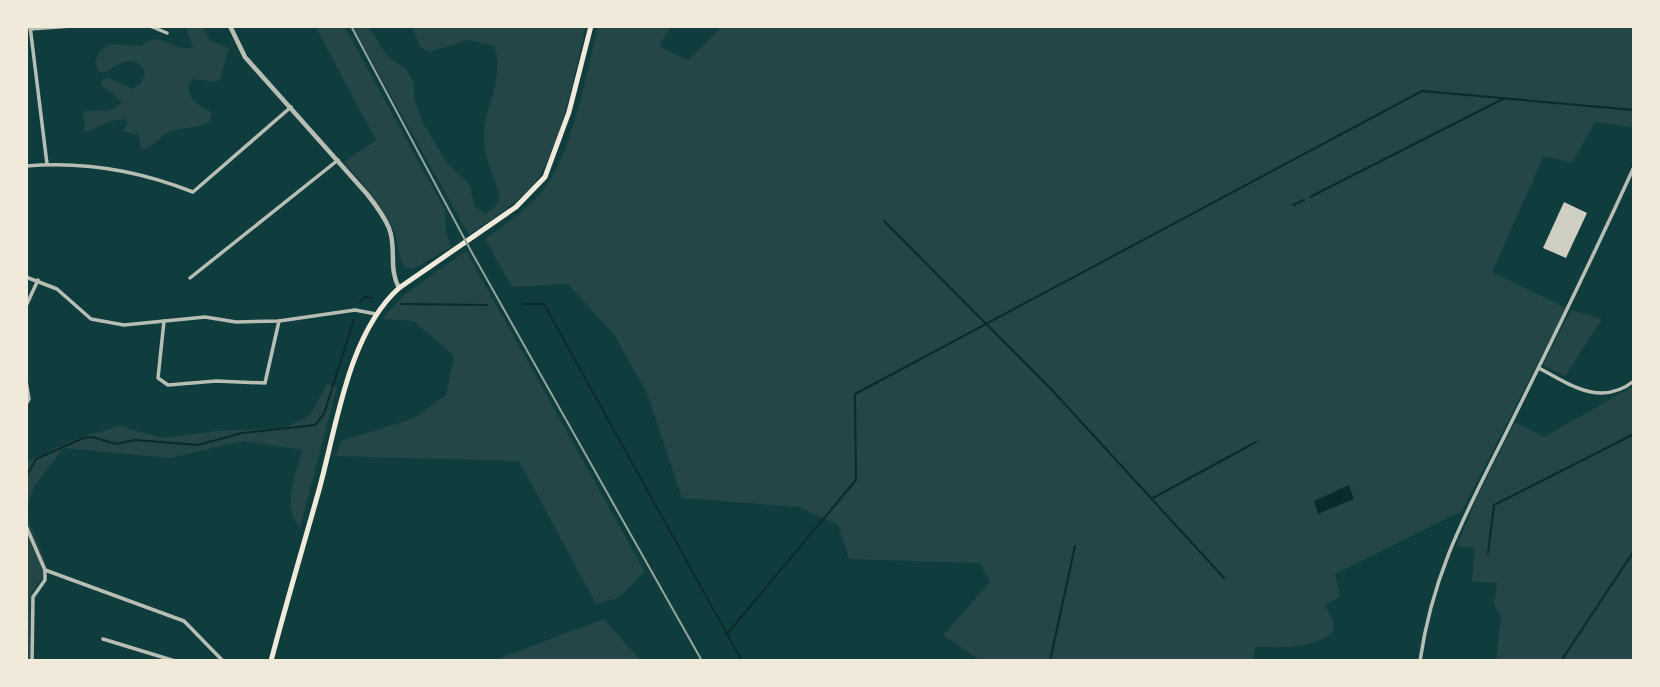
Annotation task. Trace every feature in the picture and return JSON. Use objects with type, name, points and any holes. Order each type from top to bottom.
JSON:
[{"type":"main road","points":[[271,661],[349,378],[364,335],[376,314],[399,288],[516,207],[536,189],[559,146],[591,26]]},
{"type":"street","points":[[47,164],[30,27],[72,26]]},
{"type":"street","points":[[150,26],[167,33]]},
{"type":"street","points":[[230,26],[245,57],[367,194],[388,227],[391,265],[399,288]]},
{"type":"street","points":[[26,166],[47,164],[96,167],[150,177],[193,192],[290,107]]},
{"type":"street","points":[[190,278],[338,160]]},
{"type":"street","points":[[1420,661],[1432,597],[1456,533],[1539,368],[1634,167]]},
{"type":"street","points":[[26,277],[57,289],[96,321],[124,325],[205,317],[236,322],[279,321],[355,310],[376,314]]},
{"type":"street","points":[[26,306],[38,280]]},
{"type":"street","points":[[164,321],[158,378],[163,384],[176,385],[216,381],[265,383],[279,321]]},
{"type":"street","points":[[1539,368],[1590,394],[1616,393],[1634,381]]},
{"type":"street","points":[[26,381],[30,399],[26,404]]},
{"type":"street","points":[[26,526],[45,570],[46,580],[33,597],[32,661]]},
{"type":"street","points":[[45,570],[184,621],[223,661]]},
{"type":"street","points":[[103,639],[175,661]]},
{"type":"shaded area","points":[[185,26],[202,26],[210,41],[229,48],[220,79],[216,82],[193,79],[189,83],[192,98],[212,113],[210,122],[165,134],[141,150],[139,135],[121,131],[128,124],[126,119],[111,121],[85,132],[83,112],[110,110],[122,101],[101,85],[102,80],[108,78],[133,89],[141,83],[145,73],[141,66],[132,61],[121,63],[103,73],[98,71],[95,61],[100,51],[109,44],[140,46],[154,39],[182,48],[193,47]]},
{"type":"shaded area","points":[[315,26],[344,26],[445,210],[446,231],[451,247],[413,269],[406,268],[403,263],[394,231],[382,209],[344,162],[376,140]]},
{"type":"shaded area","points":[[352,26],[368,26],[388,57],[406,69],[414,83],[414,99],[423,123],[447,163],[470,185],[474,206],[485,214],[494,208],[500,199],[484,144],[485,125],[498,69],[494,46],[469,40],[429,52],[420,47],[412,26],[586,26],[560,128],[545,166],[529,189],[469,235]]},
{"type":"shaded area","points":[[598,26],[671,26],[660,44],[664,49],[688,60],[723,26],[1634,26],[1634,128],[1595,122],[1572,163],[1544,156],[1492,272],[1566,308],[1462,511],[1335,574],[1340,597],[1325,605],[1333,621],[1334,630],[1327,636],[1297,646],[1255,647],[1253,661],[981,661],[943,635],[990,582],[980,563],[849,559],[838,525],[799,507],[682,498],[647,393],[615,336],[568,284],[512,287],[485,239],[527,207],[551,179],[569,138]]},
{"type":"shaded area","points":[[466,251],[645,572],[618,598],[596,604],[519,461],[336,456],[341,441],[412,419],[446,395],[454,356],[414,321],[382,319],[404,295]]},
{"type":"shaded area","points":[[1571,310],[1602,319],[1565,376],[1543,365]]},
{"type":"shaded area","points":[[327,384],[337,387],[300,528],[291,510],[291,500],[302,450],[244,441],[170,458],[63,448],[34,487],[26,510],[26,462],[75,439],[120,426],[163,438],[218,431],[284,428],[310,415]]},
{"type":"shaded area","points":[[1634,386],[1634,661],[1496,661],[1501,616],[1494,605],[1497,583],[1472,581],[1475,548],[1457,546],[1478,495],[1515,422],[1544,437]]},
{"type":"shaded area","points":[[1349,485],[1354,499],[1318,514],[1314,501]]},
{"type":"shaded area","points":[[26,515],[45,561],[44,576],[31,593],[30,661],[26,661]]},
{"type":"shaded area","points":[[604,619],[641,661],[492,661]]},
{"type":"building","points":[[1564,202],[1587,213],[1566,258],[1543,248]]},
{"type":"waterway","points":[[727,634],[856,480],[855,394],[1422,91],[1634,110]]},
{"type":"waterway","points":[[1310,197],[1503,99]]},
{"type":"waterway","points":[[1293,205],[1304,200]]},
{"type":"waterway","points":[[884,221],[1052,390],[1224,578]]},
{"type":"waterway","points":[[360,302],[364,297],[372,298]]},
{"type":"waterway","points":[[401,304],[487,305]]},
{"type":"waterway","points":[[522,304],[544,304],[742,661]]},
{"type":"waterway","points":[[26,477],[36,459],[83,438],[93,437],[116,444],[135,440],[198,445],[242,433],[315,425],[324,414],[354,319]]},
{"type":"waterway","points":[[1488,553],[1494,505],[1634,434]]},
{"type":"waterway","points":[[1153,498],[1256,442]]},
{"type":"waterway","points":[[1050,661],[1075,546]]},
{"type":"waterway","points":[[1561,661],[1634,551]]},
{"type":"railway","points":[[351,26],[471,251],[702,661]]}]
